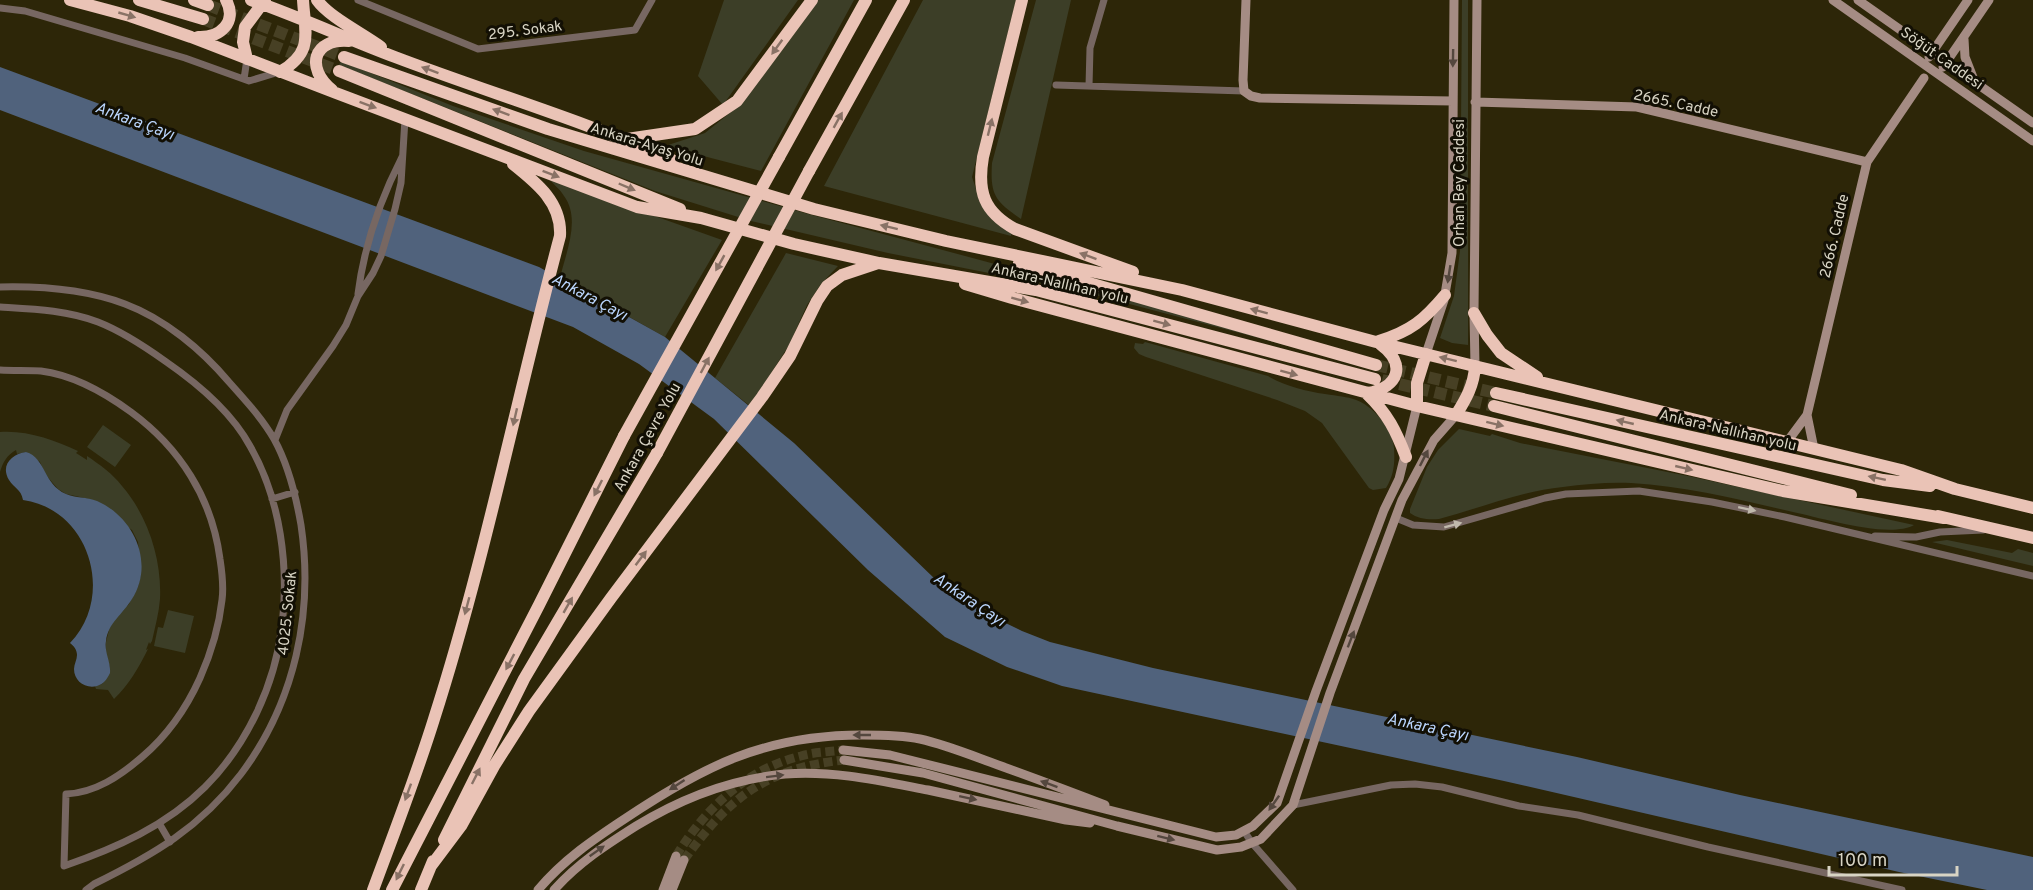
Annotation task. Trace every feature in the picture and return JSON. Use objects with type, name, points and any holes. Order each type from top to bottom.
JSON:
[{"type":"highway","points":[[70,0],[129,16],[191,37],[637,207],[700,218]]},
{"type":"highway","points":[[139,0],[204,19]]},
{"type":"highway","points":[[194,0],[208,5]]},
{"type":"highway","points":[[191,37],[216,35],[224,30],[231,12],[226,0]]},
{"type":"highway","points":[[280,72],[295,63],[303,51],[306,34],[303,0]]},
{"type":"highway","points":[[317,0],[326,11],[363,33],[393,57]]},
{"type":"highway","points":[[625,139],[695,129],[737,101],[812,0]]},
{"type":"highway","name":"Ankara Çevre Yolu","points":[[392,890],[624,436],[866,0]]},
{"type":"highway","name":"Ankara Çevre Yolu","points":[[421,890],[430,866],[524,680],[657,453],[904,0]]},
{"type":"highway","points":[[1022,0],[981,168],[981,188],[987,206],[1003,222],[1028,235],[1182,290]]},
{"type":"highway","points":[[247,59],[243,42],[245,27],[260,1],[393,57],[625,139],[719,182]]},
{"type":"highway","points":[[336,93],[324,84],[318,75],[316,69],[318,53],[328,43],[339,40],[356,41]]},
{"type":"highway","name":"Ankara-Ayaş Yolu","points":[[344,57],[548,129],[719,182],[814,209],[946,241]]},
{"type":"highway","points":[[339,72],[700,218]]},
{"type":"highway","points":[[373,890],[434,720],[496,498],[560,224],[552,203],[529,177],[503,156]]},
{"type":"highway","name":"Ankara-Nallıhan yolu","points":[[700,218],[794,244],[879,263],[1036,290],[1375,379]]},
{"type":"highway","points":[[946,241],[1182,290],[1376,342],[1901,470],[1955,489],[2033,508]]},
{"type":"highway","name":"Ankara-Nallıhan yolu","points":[[946,241],[1376,365]]},
{"type":"highway","points":[[430,866],[461,826],[494,766],[529,711],[790,357],[817,301],[827,286],[842,275],[879,263]]},
{"type":"highway","points":[[924,271],[1012,298],[1417,406],[1783,491],[1944,518],[2033,538]]},
{"type":"highway","points":[[1376,342],[1418,325],[1445,295]]},
{"type":"highway","points":[[1474,313],[1501,353],[1546,383]]},
{"type":"highway","points":[[1366,393],[1387,387],[1393,381],[1396,373],[1393,357],[1387,349],[1376,342]]},
{"type":"highway","points":[[1417,406],[1417,383],[1426,354]]},
{"type":"highway","points":[[1456,414],[1468,396],[1475,376],[1475,366]]},
{"type":"highway","points":[[1366,393],[1388,417],[1406,457]]},
{"type":"highway","name":"Ankara-Nallıhan yolu","points":[[1944,518],[1495,399],[1882,480],[1955,489]]},
{"type":"main road","points":[[1246,0],[1243,80],[1244,91],[1251,96],[1453,101]]},
{"type":"main road","name":"Orhan Bey Caddesi","points":[[1426,354],[1445,295],[1452,253],[1454,0]]},
{"type":"main road","name":"Orhan Bey Caddesi","points":[[1475,366],[1477,0]]},
{"type":"main road","name":"Söğüt Caddesi","points":[[1833,0],[2033,141]]},
{"type":"main road","name":"Söğüt Caddesi","points":[[1858,0],[2033,123]]},
{"type":"main road","points":[[1968,0],[1924,64],[1924,78],[1938,74],[1989,0]]},
{"type":"main road","points":[[1964,38],[1965,57],[1975,82]]},
{"type":"main road","name":"2666. Cadde","points":[[1786,442],[1807,415],[1867,162],[1924,78]]},
{"type":"main road","name":"2665. Cadde","points":[[1475,102],[1637,108],[1867,162]]},
{"type":"main road","points":[[1417,406],[1399,479],[1384,510],[1277,803],[1253,826],[1236,835],[1216,837],[890,755],[844,755],[1217,850],[1241,847],[1262,839],[1293,805],[1330,693],[1402,500],[1434,440],[1456,414]]},
{"type":"main road","name":"2666. Cadde","points":[[1807,415],[1814,448]]},
{"type":"main road","points":[[1384,510],[1396,518]]},
{"type":"main road","points":[[538,890],[577,852],[685,780],[732,758],[759,749],[810,738],[885,735],[920,739],[957,750],[1144,819]]},
{"type":"main road","points":[[554,890],[576,867],[599,849],[672,806],[746,780],[784,774],[832,774],[861,777],[1066,820],[1142,831]]},
{"type":"main road","points":[[663,890],[680,858],[672,890]]},
{"type":"street","name":"295. Sokak","points":[[358,0],[478,50],[636,30],[652,0]]},
{"type":"street","points":[[1089,86],[1090,48],[1104,0]]},
{"type":"street","points":[[0,8],[25,11],[185,58],[249,81],[280,72]]},
{"type":"street","points":[[244,79],[247,59]]},
{"type":"street","points":[[1056,85],[1244,91]]},
{"type":"street","points":[[274,440],[287,410],[346,325],[358,296],[381,256],[401,183],[405,119]]},
{"type":"street","points":[[358,296],[361,268],[379,205],[403,155]]},
{"type":"street","name":"4025. Sokak","points":[[0,286],[79,291],[125,304],[154,318],[198,350],[261,420],[274,440],[295,492],[305,556],[304,602],[295,665],[274,720],[241,773],[209,809],[170,842],[86,890]]},
{"type":"street","points":[[0,308],[59,312],[98,322],[150,350],[184,374],[213,399],[250,447],[272,499],[282,543],[285,591],[276,666],[255,716],[228,761],[205,787],[147,832],[108,850],[64,866],[66,794],[109,782],[163,738],[177,721],[210,656],[223,598],[217,539],[211,516],[196,484],[174,451],[158,434],[117,402],[94,389],[42,371],[0,370]]},
{"type":"street","points":[[1396,518],[1413,525],[1444,527],[1566,494],[1639,491],[1712,502],[2033,576]]},
{"type":"street","points":[[272,499],[295,492]]},
{"type":"street","points":[[1860,536],[1916,537],[1940,532],[1996,530]]},
{"type":"street","points":[[1293,805],[1390,785],[1404,783],[1430,785],[1520,806],[1578,815],[1708,847],[1902,890]]},
{"type":"street","points":[[159,823],[170,842]]},
{"type":"street","points":[[1244,831],[1293,890]]},
{"type":"green space","points":[[724,0],[798,0],[723,105],[698,76]]},
{"type":"green space","points":[[816,0],[854,0],[761,171],[665,146],[705,133],[731,112]]},
{"type":"green space","points":[[923,0],[1016,0],[972,177],[978,195],[1012,233],[1011,236],[824,186]]},
{"type":"green space","points":[[1036,0],[1071,0],[1021,219],[1005,207],[996,196],[992,183],[992,163]]},
{"type":"green space","points":[[1462,0],[1468,0],[1468,345],[1452,343],[1440,338],[1454,296],[1460,251]]},
{"type":"green space","points":[[341,61],[453,106],[584,151],[812,215],[1376,366],[1376,369],[1080,291],[888,253],[751,221],[655,191],[339,65]]},
{"type":"green space","points":[[548,178],[722,240],[665,337],[560,278],[571,236],[571,215],[569,205],[561,191]]},
{"type":"green space","points":[[786,253],[838,266],[821,284],[807,305],[789,345],[750,406],[715,378]]},
{"type":"green space","points":[[1145,342],[1268,376],[1295,388],[1362,402],[1381,419],[1393,440],[1393,469],[1386,488],[1373,490],[1369,488],[1322,423],[1305,411],[1139,354],[1134,348],[1135,343]]},
{"type":"green space","points":[[103,425],[131,445],[115,467],[87,447]]},
{"type":"green space","points":[[1459,429],[1490,436],[1492,434],[1520,443],[1688,476],[1914,525],[1903,529],[1872,529],[1692,490],[1623,483],[1547,489],[1439,519],[1424,519],[1413,515],[1410,509],[1427,467],[1438,450]]},
{"type":"green space","points":[[0,432],[40,437],[78,451],[76,453],[87,460],[87,456],[118,482],[131,498],[146,525],[159,569],[158,615],[152,641],[150,644],[149,642],[145,656],[129,682],[114,699],[108,690],[96,689],[95,686],[102,684],[110,668],[106,653],[109,630],[114,620],[129,604],[138,587],[141,574],[138,542],[132,530],[89,499],[66,494],[58,489],[45,474],[40,462],[26,452],[17,454],[16,450],[13,452],[2,465],[0,472]]},
{"type":"green space","points":[[1947,540],[2012,553],[2018,549],[2033,553],[2033,566],[1932,542]]},
{"type":"green space","points":[[168,610],[194,616],[185,653],[154,646],[158,627],[163,628]]},
{"type":"water","name":"Ankara Çayı","points":[[0,67],[539,267],[665,337],[794,443],[936,580],[987,614],[1022,631],[1050,642],[1153,668],[1577,757],[1740,795],[2033,857],[2033,890],[1987,890],[1899,872],[1504,781],[1062,686],[1007,667],[945,637],[868,570],[714,419],[639,364],[573,327],[0,110]]},
{"type":"water","points":[[26,452],[33,455],[58,490],[97,501],[110,508],[121,518],[137,542],[141,556],[139,585],[107,635],[110,673],[102,684],[97,686],[84,685],[76,677],[74,669],[77,653],[70,643],[84,623],[91,602],[93,579],[88,557],[79,537],[65,519],[46,507],[23,500],[19,491],[9,480],[6,470],[9,461],[16,455]]},
{"type":"tunnel","points":[[208,5],[344,57]]},
{"type":"tunnel","points":[[203,19],[339,71]]},
{"type":"tunnel","points":[[1376,365],[1496,393]]},
{"type":"tunnel","points":[[1382,380],[1494,406]]},
{"type":"tunnel","points":[[676,856],[700,822],[714,807],[729,793],[762,770],[801,756],[843,750]]},
{"type":"tunnel","points":[[684,860],[717,819],[752,789],[793,770],[844,760]]}]
